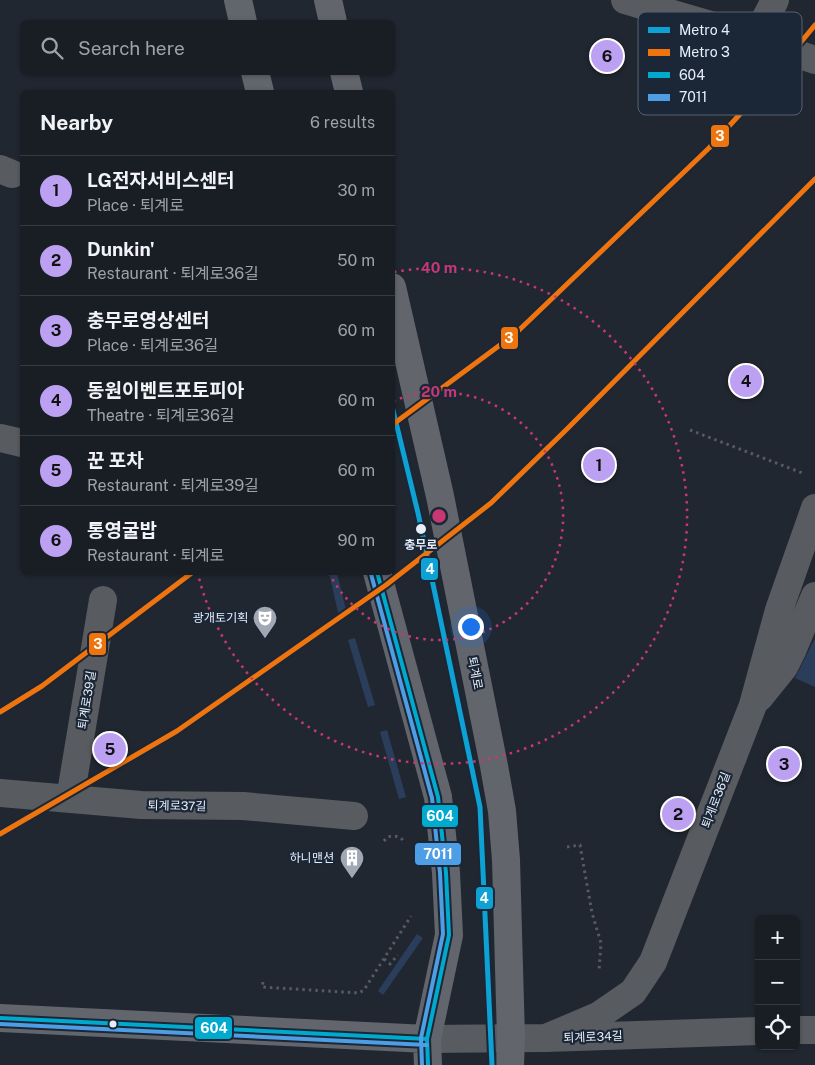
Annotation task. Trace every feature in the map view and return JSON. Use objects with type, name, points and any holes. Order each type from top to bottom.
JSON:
[{"type":"main road","points":[[238,0],[243,20]]},
{"type":"main road","points":[[328,0],[333,20]]},
{"type":"main road","points":[[256,75],[260,90]]},
{"type":"main road","points":[[345,75],[348,90]]},
{"type":"main road","name":"퇴계로","points":[[395,300],[440,496],[502,811],[506,860],[511,1038],[510,1065]]},
{"type":"main road","points":[[0,1018],[427,1052],[449,934],[442,833],[438,797],[377,575]]},
{"type":"street","points":[[625,0],[665,12]]},
{"type":"street","points":[[768,12],[774,0]]},
{"type":"street","points":[[802,55],[815,60]]},
{"type":"street","points":[[0,438],[20,443]]},
{"type":"street","name":"퇴계로36길","points":[[546,1038],[598,1016],[633,992],[653,962],[754,705],[779,610],[815,508]]},
{"type":"street","points":[[754,705],[784,667],[815,596]]},
{"type":"street","name":"퇴계로39길","points":[[70,799],[103,600]]},
{"type":"street","name":"퇴계로37길","points":[[0,793],[141,805],[243,806],[354,816]]},
{"type":"street","points":[[800,1030],[815,1030]]},
{"type":"street","name":"퇴계로34길","points":[[427,1052],[511,1038],[755,1031]]},
{"type":"path","points":[[690,430],[806,474]]},
{"type":"path","points":[[384,841],[392,835],[404,840],[406,848]]},
{"type":"path","points":[[567,847],[580,845],[592,913]]},
{"type":"path","points":[[263,982],[262,988],[359,993],[364,990],[410,920],[413,911]]},
{"type":"path","points":[[384,959],[390,964],[398,955]]},
{"type":"shaded area","points":[[329,575],[337,575],[347,614],[339,617]]},
{"type":"shaded area","points":[[355,638],[375,705],[368,707],[348,640]]},
{"type":"shaded area","points":[[815,638],[815,687],[795,678]]},
{"type":"shaded area","points":[[387,730],[406,797],[399,799],[380,732]]},
{"type":"shaded area","points":[[417,934],[423,938],[383,995],[378,991]]},
{"type":"metro line","name":"3","points":[[802,41],[815,25]]},
{"type":"metro line","name":"3","points":[[395,423],[515,334],[709,148],[739,115]]},
{"type":"metro line","name":"3","points":[[0,834],[177,731],[386,585],[491,503],[815,179]]},
{"type":"metro line","name":"4","points":[[395,418],[418,513],[480,807],[492,1065]]},
{"type":"metro line","name":"3","points":[[0,712],[42,686],[189,575]]},
{"type":"transit line","name":"7011","points":[[371,575],[432,798],[440,873],[443,934],[421,1038],[422,1065]]},
{"type":"transit line","name":"604","points":[[378,575],[438,797],[446,873],[449,935],[427,1039],[428,1065]]},
{"type":"transit line","name":"604","points":[[0,1018],[427,1039]]},
{"type":"transit line","name":"7011","points":[[0,1024],[427,1045]]},
{"type":"place","name":"통영굴밥","points":[[607,56]]},
{"type":"place","name":"동원이벤트포토피아","points":[[746,381]]},
{"type":"place","name":"LG전자서비스센터","points":[[599,465]]},
{"type":"place","name":"충무로","points":[[421,529]]},
{"type":"place","name":"광개토기획","points":[[265,639]]},
{"type":"place","name":"꾼 포차","points":[[110,749]]},
{"type":"place","name":"충무로영상센터","points":[[784,764]]},
{"type":"place","name":"Dunkin'","points":[[678,814]]},
{"type":"place","name":"하니맨션","points":[[352,879]]}]
